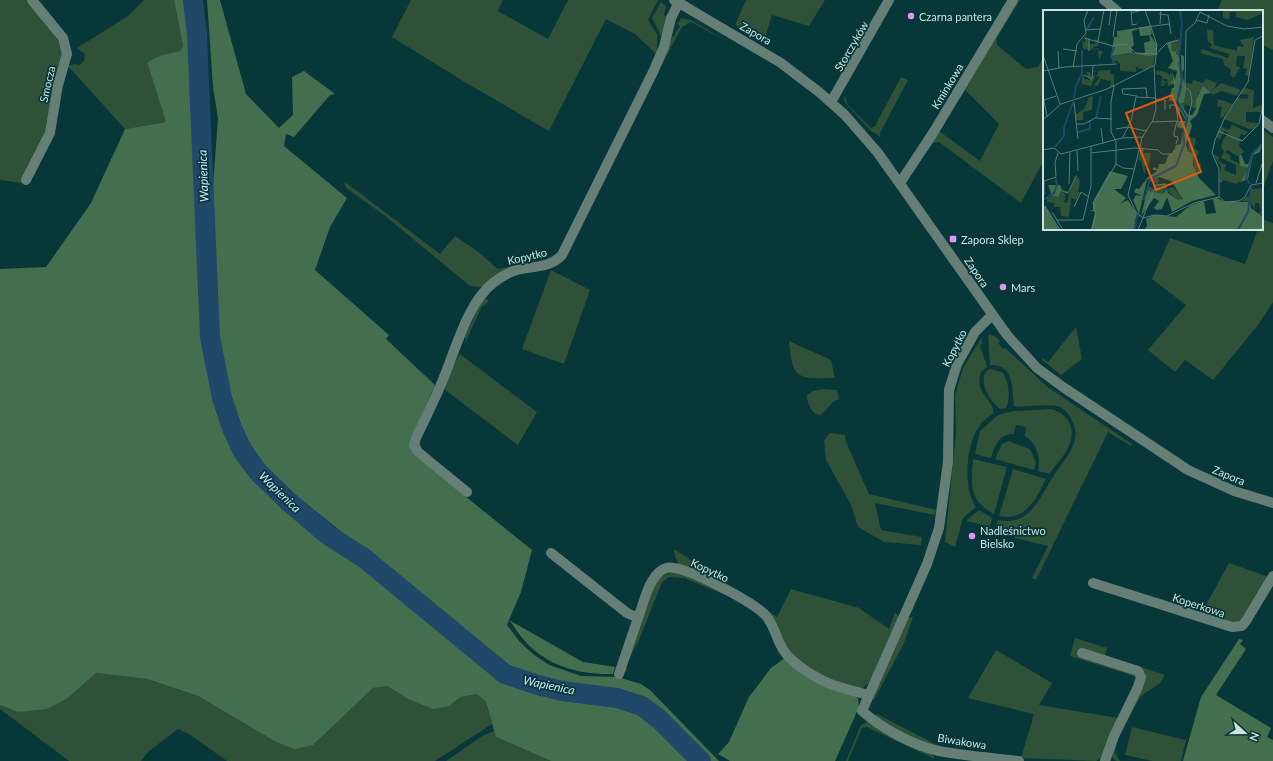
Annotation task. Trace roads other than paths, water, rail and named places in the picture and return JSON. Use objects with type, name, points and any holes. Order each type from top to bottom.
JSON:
[{"type":"street","name":"Smocza","points":[[26,180],[50,133],[58,85],[67,54],[63,38],[32,0]]},
{"type":"street","name":"Storczyków","points":[[831,102],[889,0]]},
{"type":"street","name":"Kminkowa","points":[[900,183],[933,133],[1013,0]]},
{"type":"street","points":[[1104,0],[1116,10]]},
{"type":"street","name":"Zapora","points":[[677,1],[781,63],[831,102],[863,135],[900,183],[992,315],[1012,342],[1028,360],[1062,387],[1188,470],[1234,491],[1273,503]]},
{"type":"street","name":"Kopytko","points":[[467,492],[418,452],[414,445],[416,438],[441,384],[470,314],[480,297],[491,284],[503,275],[516,270],[549,265],[556,262],[562,255],[664,48],[671,18],[677,1]]},
{"type":"street","points":[[1263,121],[1273,128]]},
{"type":"street","name":"Kopytko","points":[[862,711],[927,564],[939,528],[947,470],[949,390],[952,378],[957,364],[971,337],[992,315]]},
{"type":"street","points":[[551,553],[627,613],[638,618]]},
{"type":"street","name":"Kopytko","points":[[619,674],[648,590],[658,574],[668,567],[680,569],[718,586],[759,610],[767,618],[776,640],[787,656],[816,678],[838,688],[869,695]]},
{"type":"street","name":"Koperkowa","points":[[1093,583],[1232,627],[1242,626],[1273,576]]},
{"type":"street","points":[[1082,653],[1138,672],[1141,677],[1138,687],[1114,736],[1105,761]]},
{"type":"street","name":"Biwakowa","points":[[862,711],[881,725],[905,738],[939,751],[1019,761]]},
{"type":"waterway","name":"Wapienica","points":[[193,0],[197,35],[210,337],[222,398],[232,428],[243,452],[259,473],[289,502],[328,535],[364,558],[505,674],[562,691],[617,698],[642,706],[659,719],[701,761]]},
{"type":"place","name":"Czarna pantera","points":[[911,16]]},
{"type":"place","name":"Zapora Sklep","points":[[953,239]]},
{"type":"place","name":"Mars","points":[[1003,287]]},
{"type":"place","name":"Nadleśnictwo Bielsko","points":[[972,536]]}]
